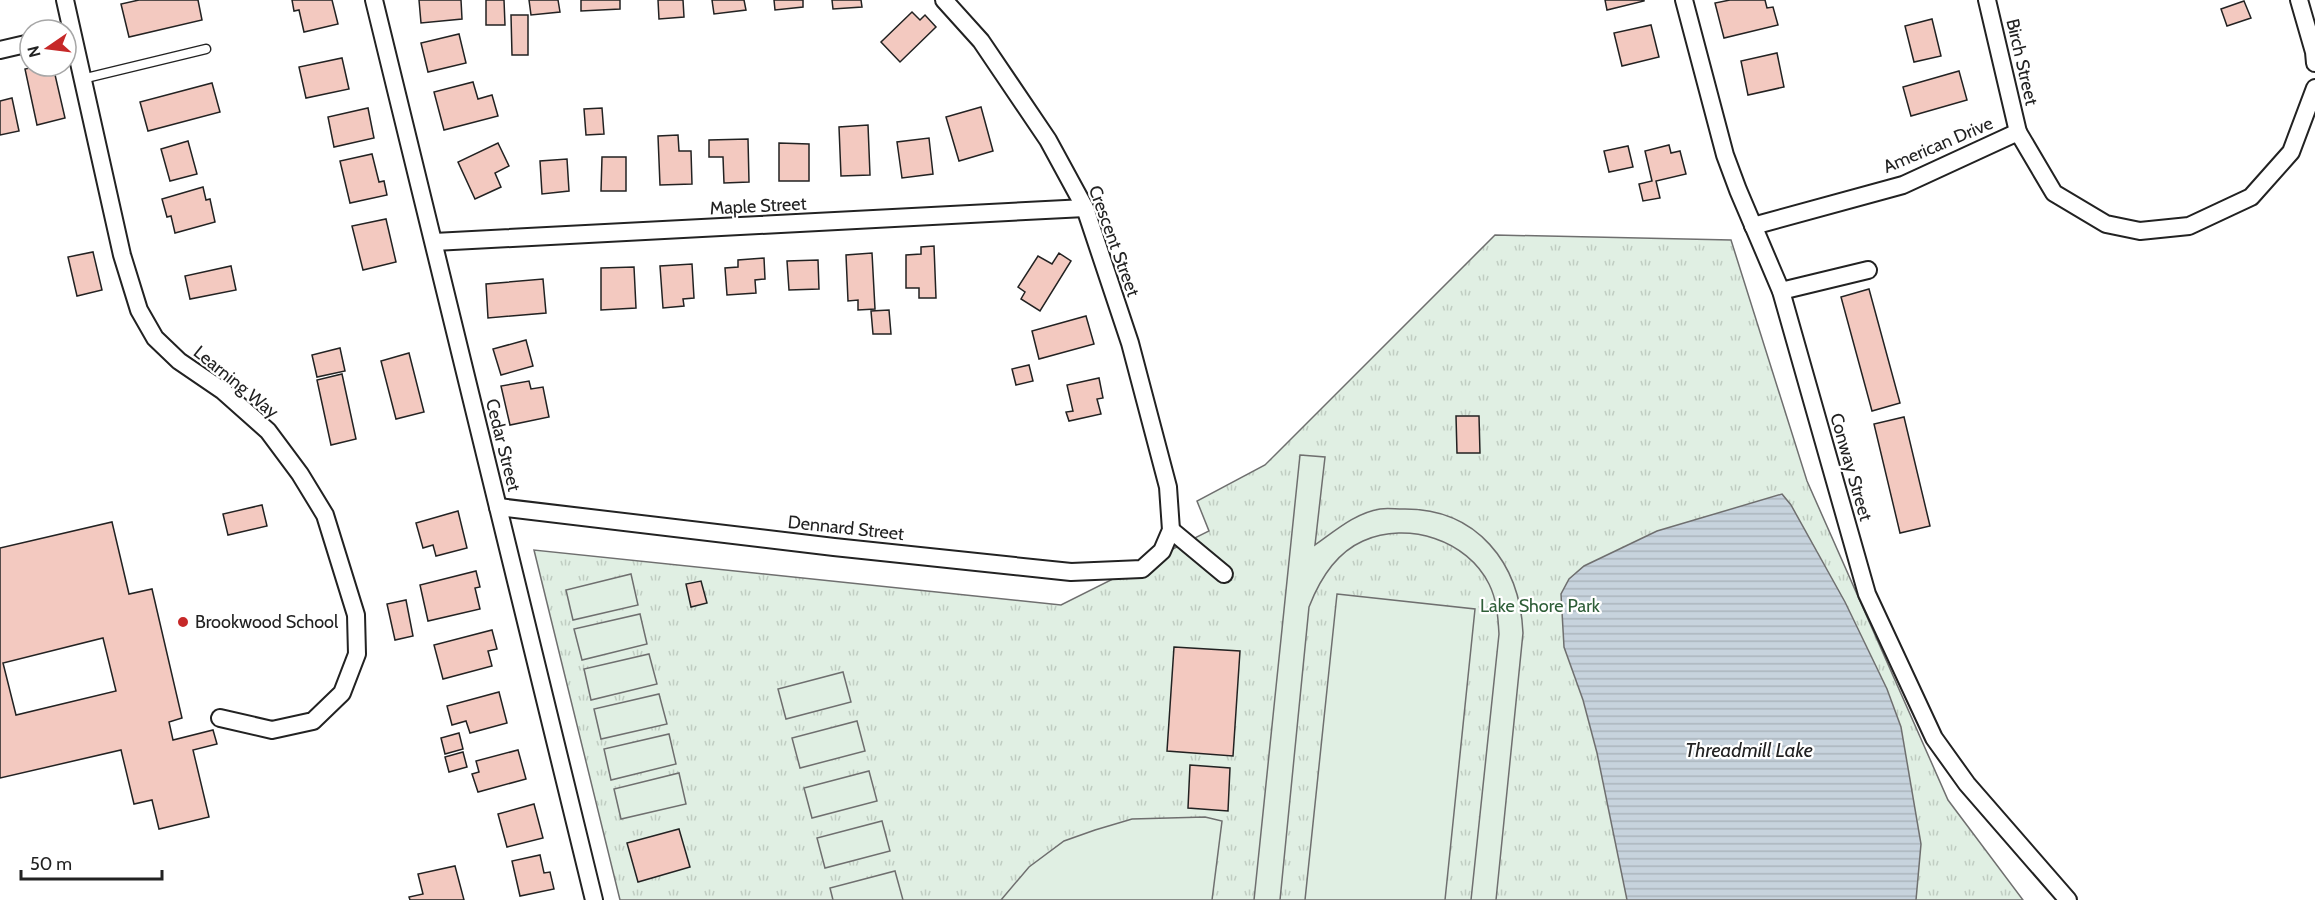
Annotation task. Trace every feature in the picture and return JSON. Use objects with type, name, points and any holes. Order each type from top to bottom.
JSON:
[{"type":"street","name":"Learning Way","points":[[65,0],[67,18]]},
{"type":"street","name":"Cedar Street","points":[[374,0],[594,900]]},
{"type":"street","name":"Crescent Street","points":[[944,0],[981,41],[1042,130],[1085,208],[1130,344],[1168,487],[1171,530]]},
{"type":"street","name":"Conway Street","points":[[1684,0],[1725,155],[1780,291],[1867,594],[1934,738],[1967,784],[2068,900]]},
{"type":"street","name":"Birch Street","points":[[1987,0],[2018,132]]},
{"type":"street","points":[[2299,0],[2315,63]]},
{"type":"street","points":[[0,50],[18,46]]},
{"type":"street","name":"Learning Way","points":[[78,65],[122,255],[139,310],[155,338],[179,361],[223,391],[268,431],[300,474],[325,515],[356,615],[357,654],[342,693],[313,722],[272,730],[220,718]]},
{"type":"street","name":"American Drive","points":[[1753,226],[1903,185],[2018,132],[2054,193],[2106,224],[2140,231],[2189,226],[2251,197],[2291,152],[2315,88]]},
{"type":"street","name":"Maple Street","points":[[434,242],[1085,208]]},
{"type":"street","points":[[1780,291],[1868,270]]},
{"type":"street","name":"Dennard Street","points":[[498,507],[1071,572],[1142,569],[1162,551],[1171,530]]},
{"type":"street","points":[[1171,530],[1224,574]]},
{"type":"lane","points":[[82,79],[206,49]]},
{"type":"green space","name":"Lake Shore Park","points":[[1495,235],[1731,240],[1807,481],[1948,800],[2023,900],[620,900],[534,550],[1061,605],[1209,531],[1197,501],[1265,465]]},
{"type":"green space","points":[[1300,455],[1325,457],[1315,545],[1346,523],[1371,511],[1403,509],[1429,511],[1453,518],[1473,529],[1490,544],[1513,584],[1520,608],[1523,633],[1496,900],[1471,900],[1499,634],[1494,596],[1479,569],[1451,546],[1435,538],[1399,533],[1380,535],[1353,546],[1337,560],[1323,578],[1309,607],[1280,900],[1254,900]]},
{"type":"green space","points":[[631,574],[638,605],[573,620],[566,590]]},
{"type":"green space","points":[[1337,594],[1475,609],[1445,900],[1305,900]]},
{"type":"green space","points":[[640,614],[647,644],[582,660],[574,629]]},
{"type":"green space","points":[[649,654],[657,684],[591,700],[584,669]]},
{"type":"green space","points":[[843,672],[851,702],[786,719],[778,689]]},
{"type":"green space","points":[[659,694],[667,724],[601,739],[594,709]]},
{"type":"green space","points":[[857,721],[865,751],[800,768],[792,738]]},
{"type":"green space","points":[[669,734],[676,764],[611,780],[604,749]]},
{"type":"green space","points":[[869,771],[877,801],[812,818],[804,788]]},
{"type":"green space","points":[[679,773],[686,804],[621,819],[614,789]]},
{"type":"green space","points":[[1205,817],[1222,821],[1212,900],[1001,900],[1029,867],[1064,841],[1132,819]]},
{"type":"green space","points":[[882,821],[890,851],[825,868],[817,838]]},
{"type":"green space","points":[[895,871],[903,900],[833,900],[830,888]]},
{"type":"water","name":"Threadmill Lake","points":[[1782,494],[1791,505],[1845,602],[1887,689],[1901,727],[1921,844],[1916,900],[1627,900],[1597,753],[1583,700],[1564,647],[1561,594],[1569,579],[1584,566],[1657,531]]},
{"type":"building","points":[[139,0],[198,0],[202,20],[129,37],[121,4]]},
{"type":"building","points":[[292,0],[332,0],[338,24],[304,32],[299,10],[294,11]]},
{"type":"building","points":[[419,0],[461,0],[462,19],[421,23]]},
{"type":"building","points":[[486,0],[504,0],[505,25],[486,25]]},
{"type":"building","points":[[529,0],[558,0],[560,12],[531,15]]},
{"type":"building","points":[[581,0],[620,0],[620,9],[581,11]]},
{"type":"building","points":[[658,0],[683,0],[684,17],[659,19]]},
{"type":"building","points":[[712,0],[744,0],[746,10],[714,14]]},
{"type":"building","points":[[774,0],[803,0],[803,7],[775,10]]},
{"type":"building","points":[[832,0],[861,0],[862,7],[833,9]]},
{"type":"building","points":[[1605,0],[1644,0],[1644,1],[1607,10]]},
{"type":"building","points":[[1730,0],[1765,0],[1767,8],[1773,7],[1778,25],[1724,38],[1715,3]]},
{"type":"building","points":[[2244,1],[2251,18],[2227,26],[2221,9]]},
{"type":"building","points":[[912,12],[920,20],[925,15],[936,27],[900,62],[881,42]]},
{"type":"building","points":[[511,15],[528,15],[528,55],[512,55]]},
{"type":"building","points":[[1932,19],[1941,56],[1914,62],[1905,26]]},
{"type":"building","points":[[1651,25],[1659,57],[1622,66],[1614,33]]},
{"type":"building","points":[[459,34],[466,63],[428,72],[421,43]]},
{"type":"building","points":[[1777,53],[1784,87],[1748,95],[1741,61]]},
{"type":"building","points":[[342,58],[349,89],[306,98],[299,67]]},
{"type":"building","points":[[1959,71],[1967,100],[1911,116],[1903,87]]},
{"type":"building","points":[[27,78],[56,78],[65,118],[37,125]]},
{"type":"building","points":[[473,82],[478,99],[492,95],[498,116],[444,130],[434,92]]},
{"type":"building","points":[[212,83],[220,112],[148,131],[140,102]]},
{"type":"building","points":[[12,98],[19,131],[0,135],[0,101]]},
{"type":"building","points":[[981,107],[993,151],[959,161],[946,117]]},
{"type":"building","points":[[368,108],[374,138],[334,147],[328,117]]},
{"type":"building","points":[[602,108],[604,134],[586,135],[584,109]]},
{"type":"building","points":[[868,125],[870,175],[841,176],[839,127]]},
{"type":"building","points":[[678,135],[679,151],[691,151],[692,184],[660,185],[658,136]]},
{"type":"building","points":[[929,138],[933,174],[902,178],[897,142]]},
{"type":"building","points":[[748,139],[749,182],[724,183],[723,157],[709,157],[709,140]]},
{"type":"building","points":[[188,141],[197,174],[170,181],[161,149]]},
{"type":"building","points":[[498,143],[509,166],[495,173],[501,187],[475,199],[458,162]]},
{"type":"building","points":[[779,143],[809,144],[809,181],[779,181]]},
{"type":"building","points":[[1669,145],[1671,153],[1680,151],[1686,174],[1656,181],[1660,198],[1643,201],[1639,184],[1652,181],[1645,151]]},
{"type":"building","points":[[1628,146],[1633,167],[1609,172],[1604,151]]},
{"type":"building","points":[[372,154],[379,182],[384,181],[387,195],[350,203],[340,161]]},
{"type":"building","points":[[602,157],[626,157],[626,191],[601,191]]},
{"type":"building","points":[[567,159],[569,191],[542,194],[540,161]]},
{"type":"building","points":[[203,187],[206,200],[210,199],[215,222],[175,233],[171,216],[167,217],[162,199]]},
{"type":"building","points":[[386,219],[396,262],[363,270],[352,226]]},
{"type":"building","points":[[934,246],[936,298],[919,298],[919,288],[906,288],[906,255],[921,254],[921,247]]},
{"type":"building","points":[[93,252],[102,290],[77,296],[68,257]]},
{"type":"building","points":[[872,253],[875,309],[858,310],[858,300],[848,301],[846,255]]},
{"type":"building","points":[[1059,253],[1071,261],[1040,311],[1021,299],[1025,292],[1018,287],[1038,256],[1052,264]]},
{"type":"building","points":[[764,258],[765,279],[755,280],[756,293],[727,295],[725,268],[738,267],[738,260]]},
{"type":"building","points":[[818,260],[819,289],[789,290],[787,261]]},
{"type":"building","points":[[692,264],[694,298],[683,299],[684,306],[663,308],[660,266]]},
{"type":"building","points":[[231,266],[236,290],[190,299],[185,276]]},
{"type":"building","points":[[634,267],[636,308],[601,310],[601,268]]},
{"type":"building","points":[[543,279],[546,313],[488,318],[486,284]]},
{"type":"building","points":[[1869,289],[1900,403],[1872,411],[1841,297]]},
{"type":"building","points":[[889,310],[891,334],[873,334],[871,311]]},
{"type":"building","points":[[1086,316],[1094,344],[1039,359],[1032,331]]},
{"type":"building","points":[[526,340],[533,366],[501,375],[493,349]]},
{"type":"building","points":[[340,348],[345,371],[317,377],[312,355]]},
{"type":"building","points":[[409,353],[424,412],[396,419],[381,361]]},
{"type":"building","points":[[1029,365],[1033,381],[1016,385],[1012,369]]},
{"type":"building","points":[[342,374],[356,439],[331,445],[317,380]]},
{"type":"building","points":[[1099,378],[1103,398],[1097,399],[1101,414],[1069,421],[1066,412],[1073,411],[1067,385]]},
{"type":"building","points":[[529,381],[531,389],[543,387],[549,417],[510,425],[501,386]]},
{"type":"building","points":[[1456,416],[1479,416],[1480,453],[1457,453]]},
{"type":"building","points":[[1904,417],[1930,526],[1900,533],[1874,424]]},
{"type":"building","points":[[262,505],[267,526],[228,535],[223,514]]},
{"type":"building","points":[[458,511],[467,548],[436,556],[433,545],[423,548],[416,523]]},
{"type":"building","points":[[112,522],[129,594],[152,589],[182,718],[169,722],[173,740],[213,730],[217,744],[193,750],[209,817],[159,829],[152,800],[134,804],[121,750],[0,778],[0,548]],"holes":[[[103,638],[116,691],[16,715],[3,663]]]},
{"type":"building","points":[[476,571],[480,587],[475,588],[480,609],[428,621],[420,585]]},
{"type":"building","points":[[701,581],[707,603],[691,607],[686,584]]},
{"type":"building","points":[[406,600],[413,636],[395,640],[387,604]]},
{"type":"building","points":[[492,630],[497,649],[488,651],[492,666],[443,679],[434,645]]},
{"type":"building","points":[[1174,647],[1240,651],[1233,756],[1167,751]]},
{"type":"building","points":[[499,692],[507,723],[470,733],[466,721],[452,725],[447,706]]},
{"type":"building","points":[[459,733],[463,749],[445,754],[441,738]]},
{"type":"building","points":[[518,750],[526,779],[478,792],[472,774],[479,772],[476,761]]},
{"type":"building","points":[[463,752],[467,767],[449,772],[445,757]]},
{"type":"building","points":[[1190,765],[1230,768],[1228,811],[1188,808]]},
{"type":"building","points":[[534,804],[543,838],[507,847],[498,814]]},
{"type":"building","points":[[679,829],[690,867],[638,882],[627,843]]},
{"type":"building","points":[[540,855],[544,873],[550,872],[554,889],[520,896],[512,861]]},
{"type":"building","points":[[455,866],[464,900],[410,900],[409,897],[423,894],[418,874]]},
{"type":"place","name":"Brookwood School","points":[[183,622]]}]
